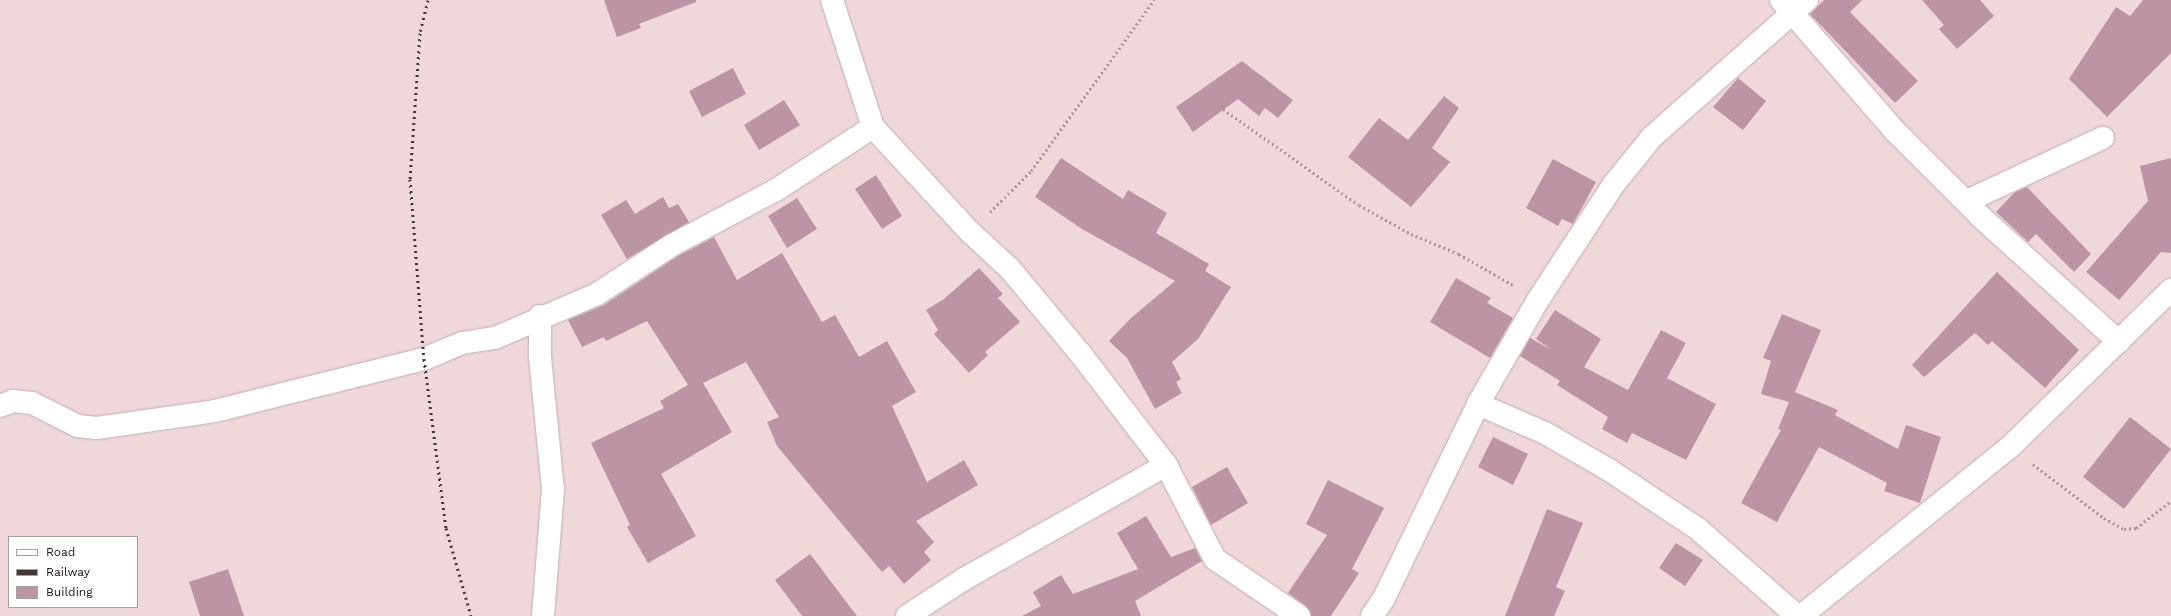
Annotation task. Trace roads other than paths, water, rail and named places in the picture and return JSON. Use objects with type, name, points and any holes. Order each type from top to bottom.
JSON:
[{"type":"street","points":[[832,0],[873,127],[970,232],[1010,269],[1079,352],[1166,465],[1215,559],[1299,616]]},
{"type":"street","points":[[1372,616],[1384,598],[1478,404],[1538,300],[1614,184],[1652,137],[1794,4],[1896,131],[1967,201],[2119,342]]},
{"type":"street","points":[[0,406],[13,401],[32,403],[78,426],[97,428],[215,411],[424,359],[462,343],[495,338],[540,316],[597,294],[672,245],[776,190],[873,127]]},
{"type":"street","points":[[1967,201],[2103,138]]},
{"type":"street","points":[[1801,616],[2010,447],[2171,290]]},
{"type":"street","points":[[540,316],[540,357],[553,489],[543,616]]},
{"type":"street","points":[[1478,404],[1545,433],[1628,483],[1698,529],[1797,616]]},
{"type":"street","points":[[907,616],[964,579],[1166,465]]},
{"type":"railway","points":[[428,0],[420,33],[410,179],[424,359],[446,528],[471,616]]}]
